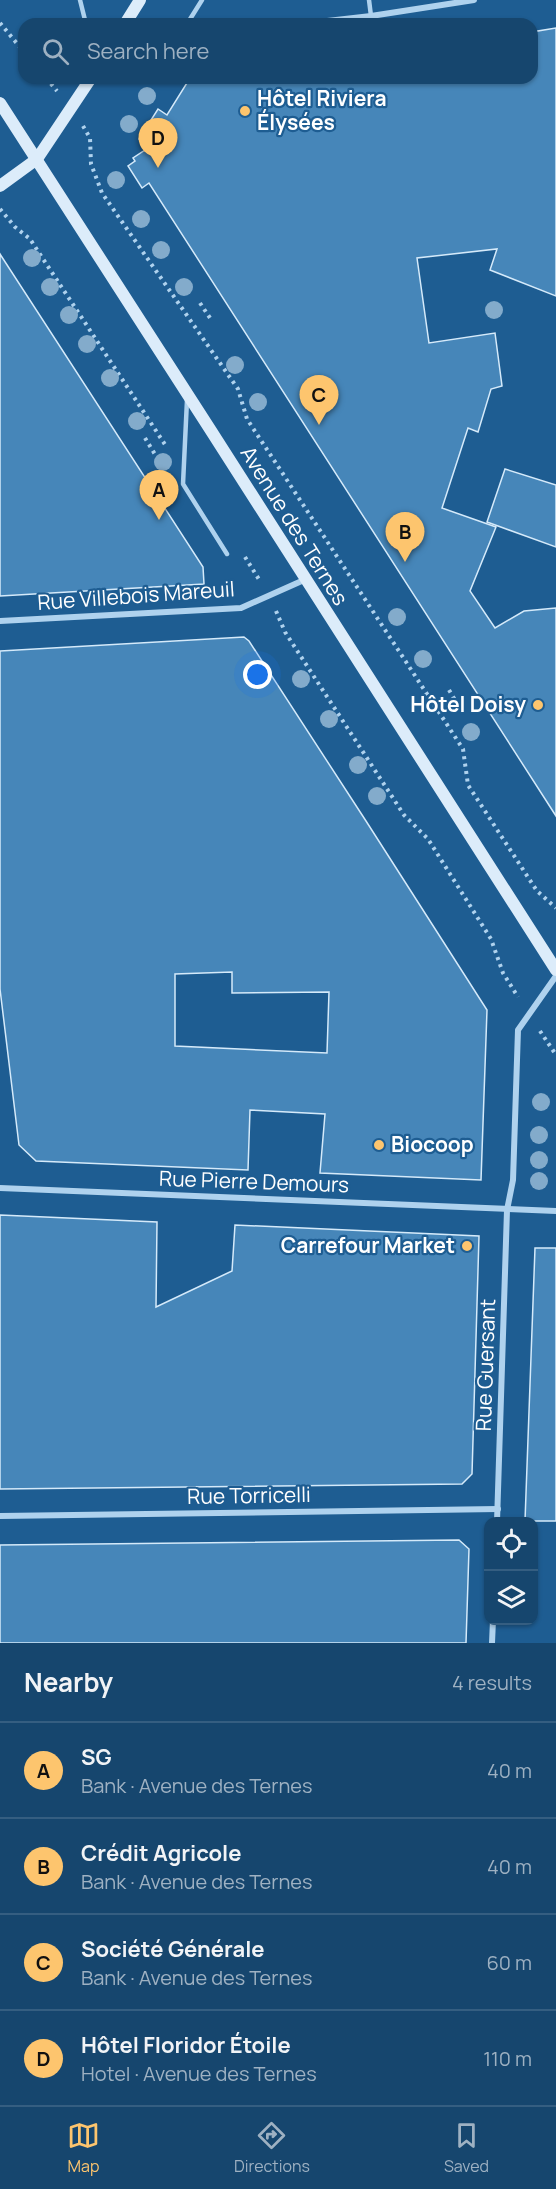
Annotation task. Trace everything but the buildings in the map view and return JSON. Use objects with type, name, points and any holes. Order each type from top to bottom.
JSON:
[{"type":"main road","points":[[129,18],[140,0]]},
{"type":"main road","points":[[0,186],[37,159],[87,84]]},
{"type":"main road","name":"Avenue des Ternes","points":[[0,102],[187,392],[304,580],[556,970]]},
{"type":"street","points":[[354,18],[474,0]]},
{"type":"street","name":"Rue Villebois Mareuil","points":[[0,621],[241,608],[304,580]]},
{"type":"street","name":"Rue Guersant","points":[[497,1517],[507,1210],[513,1180],[518,1030],[556,976]]},
{"type":"street","name":"Rue Pierre Demours","points":[[0,1188],[556,1211]]},
{"type":"street","name":"Rue Torricelli","points":[[0,1516],[498,1509]]},
{"type":"street","points":[[492,1643],[493,1625]]},
{"type":"lane","points":[[80,0],[84,18]]},
{"type":"lane","points":[[191,18],[202,0]]},
{"type":"lane","points":[[369,0],[371,16]]},
{"type":"lane","points":[[187,392],[183,484],[227,554]]},
{"type":"path","points":[[0,23],[18,45]]},
{"type":"path","name":"Avenue des Ternes","points":[[51,84],[71,108],[90,138],[91,164],[102,193],[238,389],[247,419],[463,749],[468,784],[537,891],[556,908]]},
{"type":"path","points":[[0,209],[30,239],[183,468]]},
{"type":"path","points":[[200,303],[212,321]]},
{"type":"path","points":[[145,438],[156,456]]},
{"type":"path","points":[[244,555],[270,595],[285,632],[404,815],[428,839],[491,939],[503,973],[556,1055]]},
{"type":"path","points":[[449,690],[458,705]]},
{"type":"place","name":"Hôtel Riviera Élysées","points":[[245,111]]},
{"type":"place","name":"Hôtel Floridor Étoile","points":[[158,168]]},
{"type":"place","name":"Société Générale","points":[[319,425]]},
{"type":"place","name":"SG","points":[[159,520]]},
{"type":"place","name":"Crédit Agricole","points":[[405,562]]},
{"type":"place","name":"Hôtel Doisy","points":[[538,705]]},
{"type":"place","name":"Biocoop","points":[[379,1145]]},
{"type":"place","name":"Carrefour Market","points":[[467,1246]]}]
